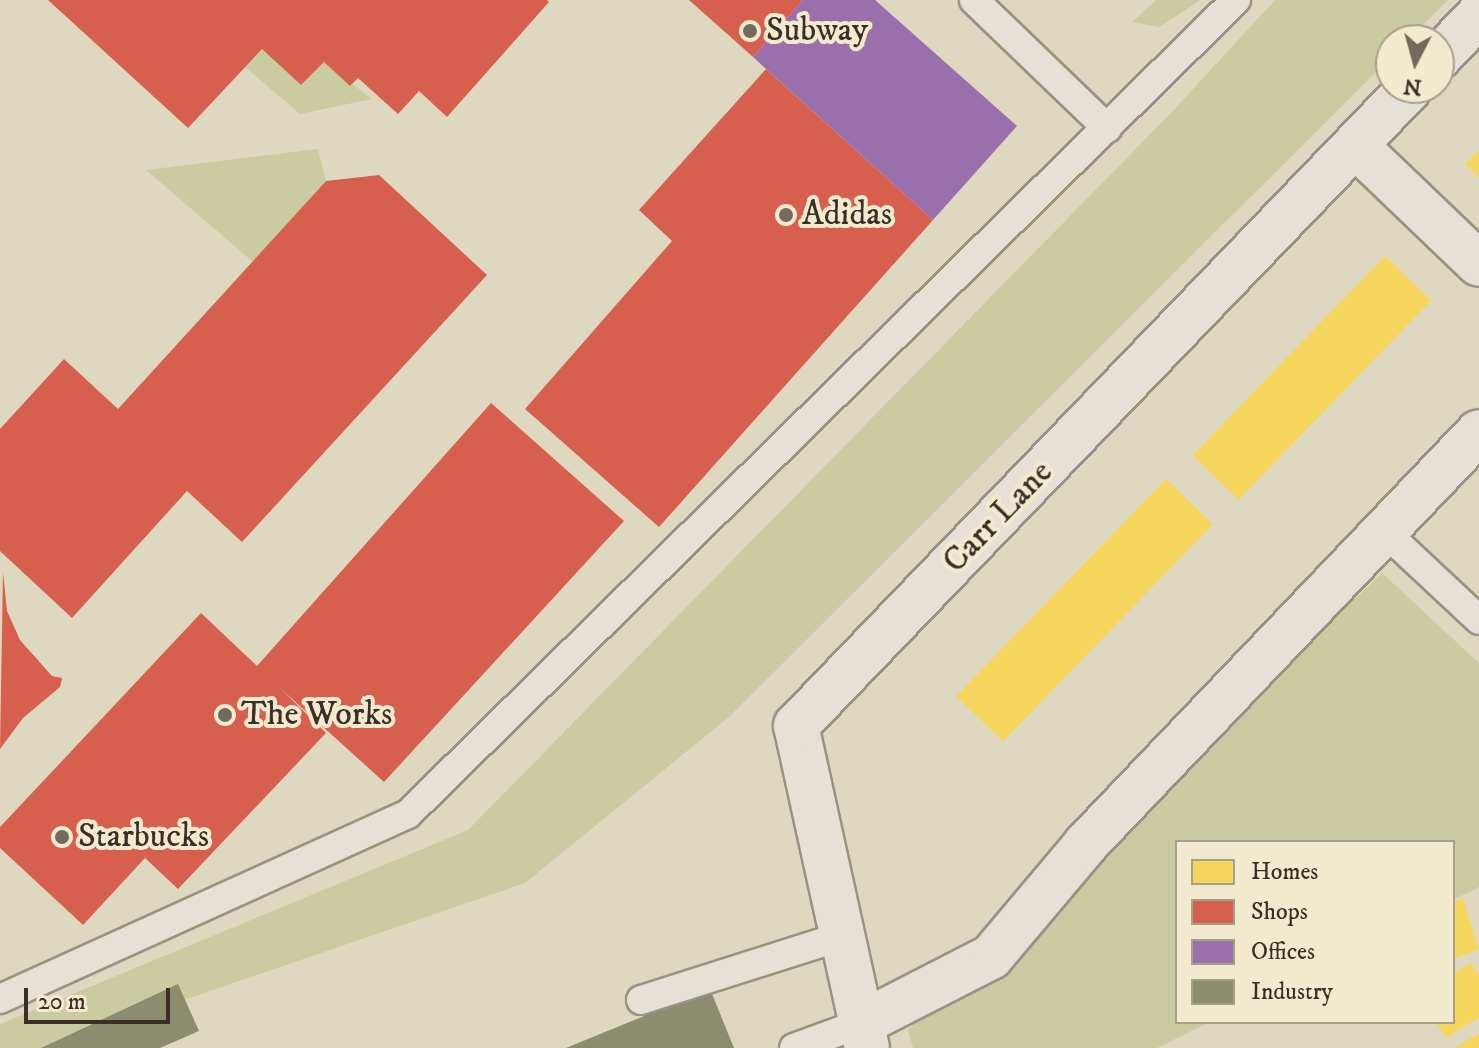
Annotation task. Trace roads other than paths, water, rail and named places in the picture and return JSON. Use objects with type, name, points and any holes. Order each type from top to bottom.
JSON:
[{"type":"street","points":[[1455,40],[1479,15]]},
{"type":"street","name":"Carr Lane","points":[[865,1036],[796,726],[1395,104]]},
{"type":"street","points":[[1356,146],[1479,264]]},
{"type":"street","points":[[865,1036],[991,957],[1086,844],[1479,432]]},
{"type":"lane","points":[[974,0],[1107,128]]},
{"type":"lane","points":[[0,999],[408,814],[1236,0]]},
{"type":"lane","points":[[1384,531],[1479,620]]},
{"type":"lane","points":[[641,1000],[843,936]]},
{"type":"lane","points":[[794,1048],[865,1036]]},
{"type":"place","name":"Subway","points":[[750,31]]},
{"type":"place","name":"Adidas","points":[[786,215]]},
{"type":"place","name":"The Works","points":[[225,715]]},
{"type":"place","name":"Starbucks","points":[[62,837]]}]
